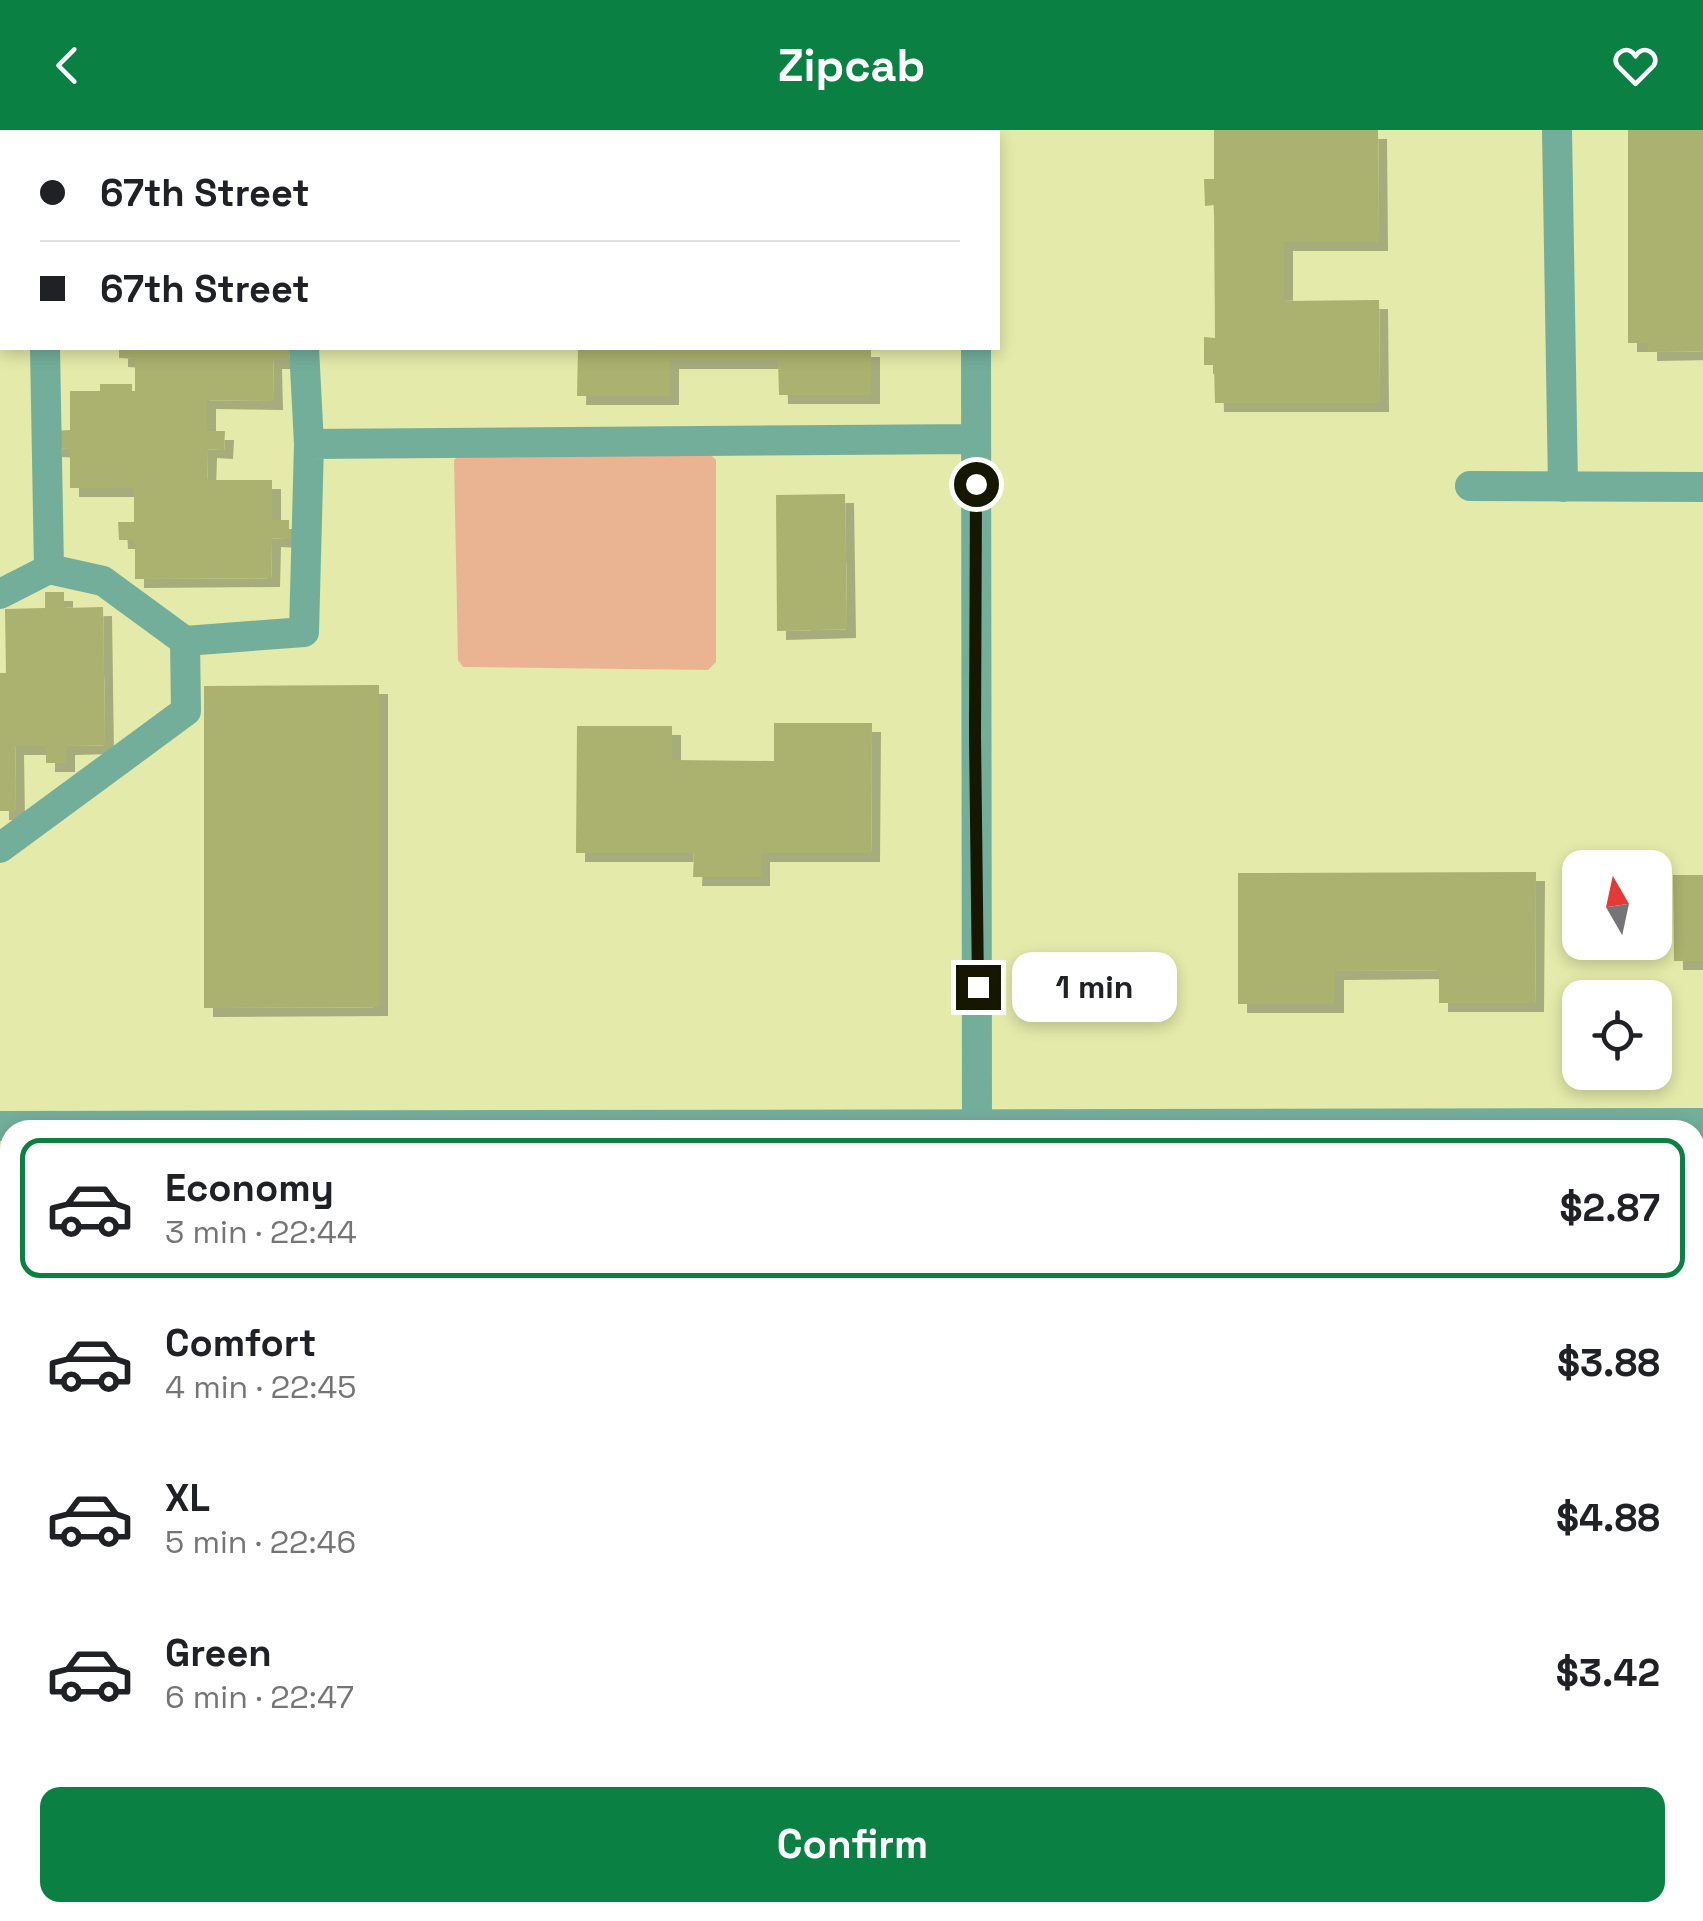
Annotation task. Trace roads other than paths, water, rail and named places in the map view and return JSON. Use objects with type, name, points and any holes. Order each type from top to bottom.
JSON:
[{"type":"street","points":[[1557,130],[1563,487]]},
{"type":"street","points":[[45,350],[49,569]]},
{"type":"street","points":[[0,594],[49,569],[102,581],[185,641],[304,632],[309,444],[304,350]]},
{"type":"street","points":[[976,350],[977,1120]]},
{"type":"street","points":[[309,444],[976,439]]},
{"type":"street","points":[[1470,486],[1703,488]]},
{"type":"street","points":[[0,848],[186,711],[185,641]]}]
